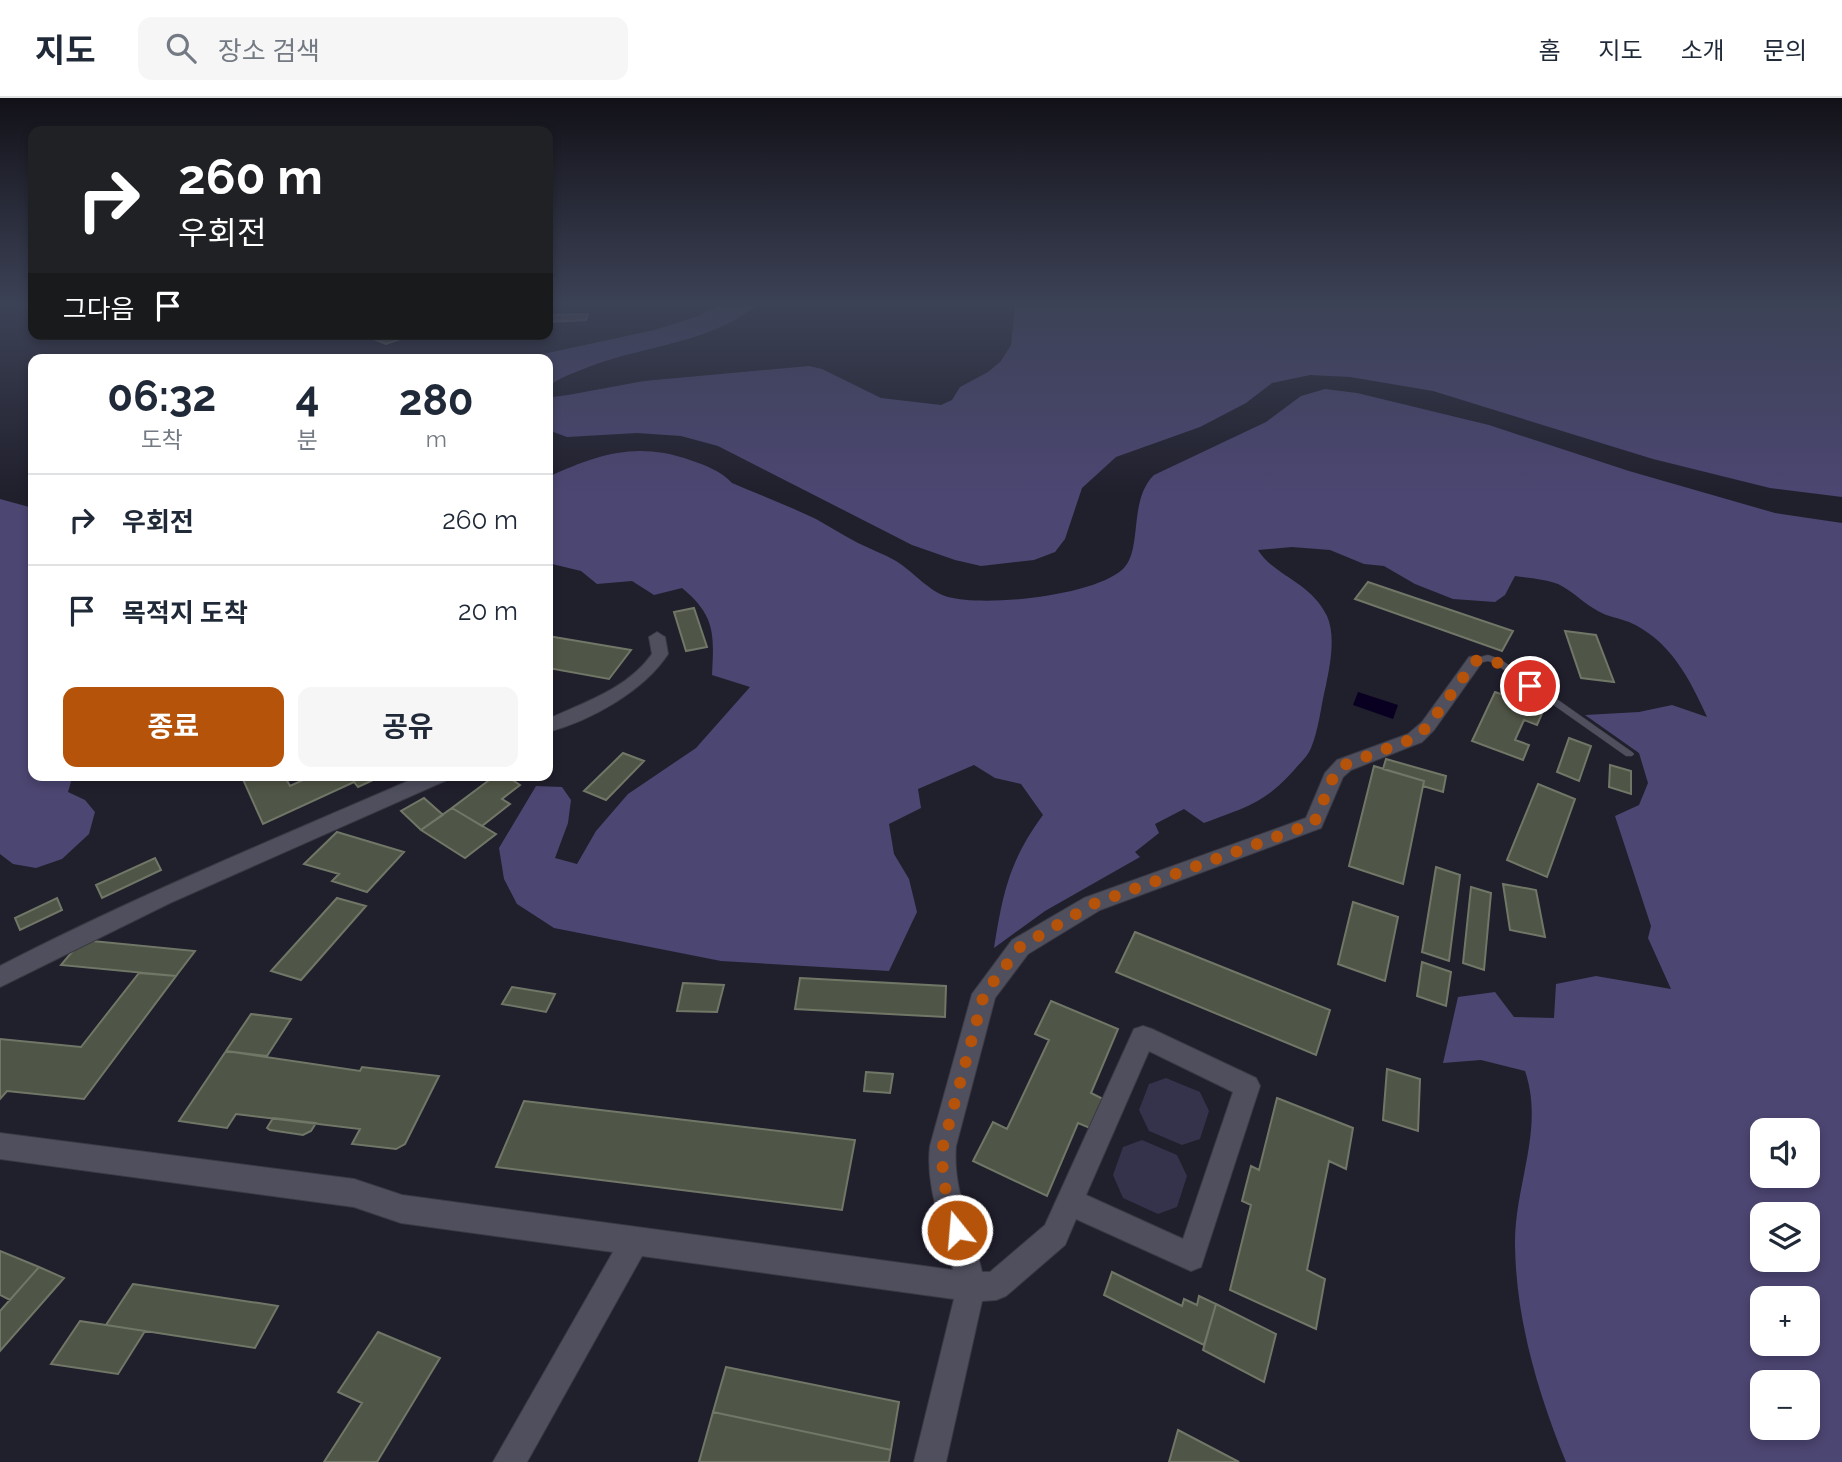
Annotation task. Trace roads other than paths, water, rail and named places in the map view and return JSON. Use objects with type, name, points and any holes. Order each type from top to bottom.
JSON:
[{"type":"street","points":[[553,724],[638,680],[660,653],[657,637]]},
{"type":"street","points":[[930,1462],[971,1287],[945,1191],[941,1166],[943,1146],[984,994],[994,978],[1020,947],[1093,904],[1314,823],[1335,773],[1344,765],[1415,738],[1428,726],[1475,661]]},
{"type":"street","points":[[0,977],[49,950],[173,892],[426,781]]},
{"type":"street","points":[[0,1146],[354,1193],[401,1209],[971,1287],[996,1286],[1055,1236],[1070,1202],[1143,1037],[1247,1086],[1191,1257],[1070,1202]]},
{"type":"street","points":[[509,1462],[635,1241]]},
{"type":"lane","points":[[1475,661],[1488,658],[1497,661],[1629,754]]}]
